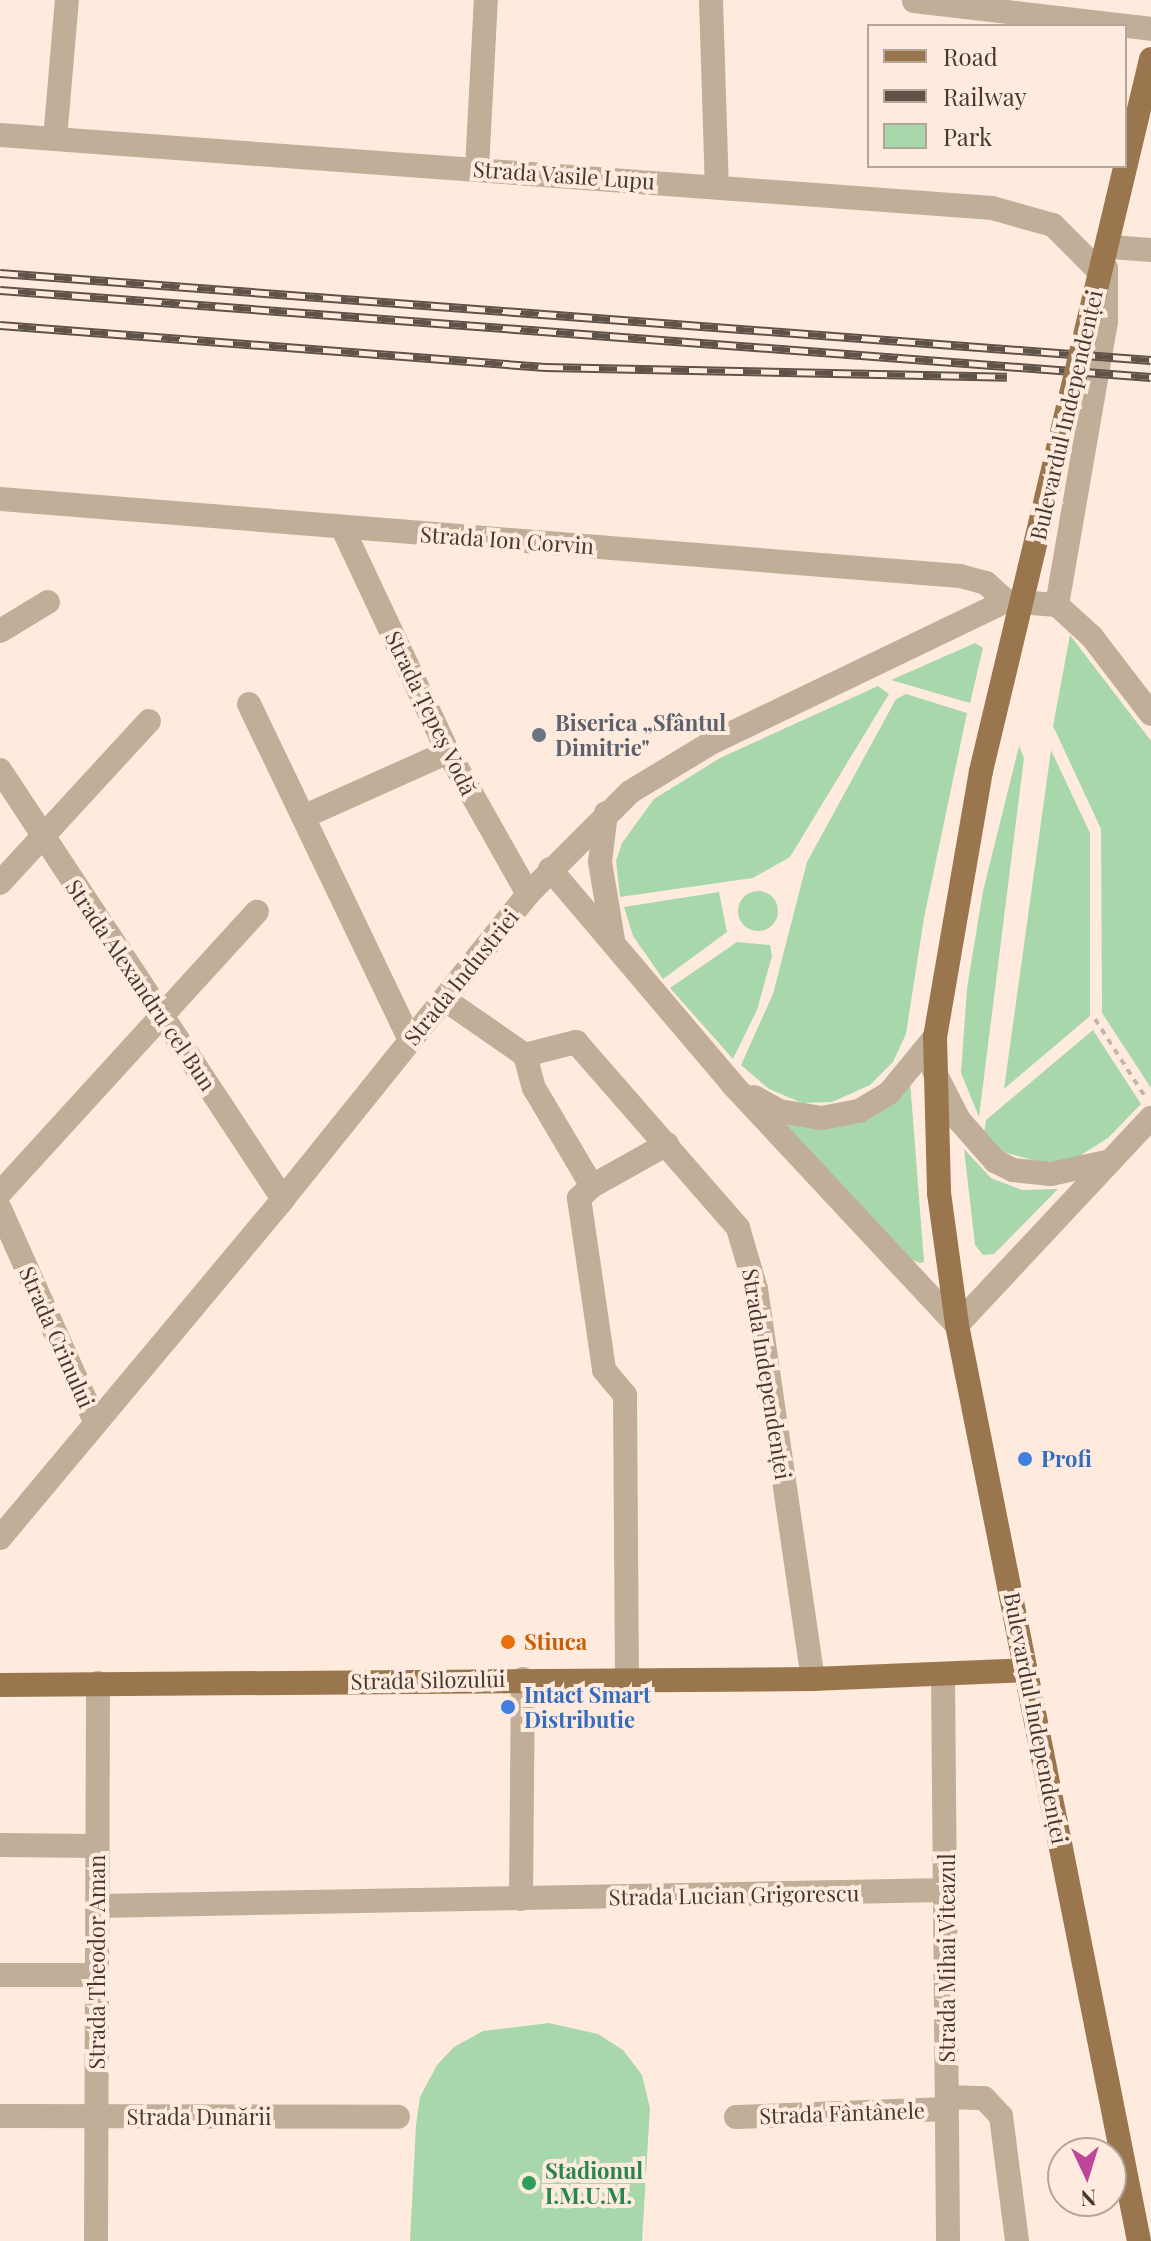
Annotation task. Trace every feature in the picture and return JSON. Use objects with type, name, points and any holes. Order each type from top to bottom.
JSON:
[{"type":"main road","name":"Bulevardul Independenței","points":[[1127,160],[1151,59]]},
{"type":"main road","name":"Bulevardul Independenței","points":[[1125,168],[981,771],[935,1037],[934,1070],[939,1193],[957,1325],[1139,2241]]},
{"type":"main road","name":"Strada Silozului","points":[[7,1681],[813,1679],[943,1676],[1026,1670]]},
{"type":"street","points":[[55,139],[67,0]]},
{"type":"street","points":[[477,169],[486,0]]},
{"type":"street","points":[[711,0],[717,187]]},
{"type":"street","points":[[914,1],[1109,24]]},
{"type":"street","points":[[1127,26],[1151,29]]},
{"type":"street","points":[[1057,605],[1106,322],[1104,276],[1151,83]]},
{"type":"street","name":"Strada Vasile Lupu","points":[[0,135],[717,187],[1018,213],[1066,234],[1104,276]]},
{"type":"street","points":[[1111,247],[1151,250]]},
{"type":"street","name":"Strada Ion Corvin","points":[[0,499],[960,576],[986,583],[1006,601]]},
{"type":"street","name":"Strada Țepeș Vodă","points":[[342,527],[448,752],[528,894]]},
{"type":"street","points":[[1006,601],[1057,605],[1092,637],[1151,714]]},
{"type":"street","name":"Strada Industriei","points":[[0,1538],[283,1199],[528,894],[606,813],[667,765],[1006,601]]},
{"type":"street","points":[[0,631],[48,602]]},
{"type":"street","points":[[249,704],[410,1040]]},
{"type":"street","points":[[0,883],[149,721]]},
{"type":"street","points":[[303,817],[448,752]]},
{"type":"street","name":"Strada Alexandru cel Bun","points":[[0,770],[283,1199]]},
{"type":"street","points":[[606,813],[600,862],[614,943]]},
{"type":"street","points":[[550,869],[733,1085],[957,1325],[1151,1118]]},
{"type":"street","points":[[0,1193],[164,1018],[257,912]]},
{"type":"street","points":[[444,999],[525,1055],[534,1088],[592,1186]]},
{"type":"street","points":[[733,1085],[779,1111],[822,1118],[859,1111],[889,1093],[935,1037]]},
{"type":"street","name":"Strada Independenței","points":[[525,1055],[576,1042],[724,1207],[747,1252],[813,1679]]},
{"type":"street","points":[[934,1070],[959,1120],[995,1161],[1013,1170],[1051,1174],[1110,1161]]},
{"type":"street","points":[[627,1679],[625,1395],[604,1370],[579,1198],[592,1186],[667,1144]]},
{"type":"street","name":"Strada Crinului","points":[[0,1209],[95,1421]]},
{"type":"street","name":"Strada Mihai Viteazul","points":[[943,1676],[948,2241]]},
{"type":"street","points":[[521,1899],[523,1679]]},
{"type":"street","name":"Strada Theodor Aman","points":[[96,2241],[98,1683]]},
{"type":"street","points":[[0,1845],[97,1846]]},
{"type":"street","name":"Strada Lucian Grigorescu","points":[[97,1906],[947,1890]]},
{"type":"street","points":[[0,1975],[96,1975]]},
{"type":"street","name":"Strada Fântânele","points":[[736,2117],[984,2098],[1001,2116],[1017,2241]]},
{"type":"street","name":"Strada Dunării","points":[[0,2116],[398,2117]]},
{"type":"path","points":[[1095,1019],[1151,1107]]},
{"type":"green space","points":[[1070,635],[1151,741],[1151,1088],[1102,1013],[1101,829],[1053,726]]},
{"type":"green space","points":[[975,643],[983,648],[970,703],[891,680]]},
{"type":"green space","points":[[878,686],[889,694],[790,857],[753,878],[620,897],[616,861],[622,843],[654,799],[720,758]]},
{"type":"green space","points":[[906,694],[967,713],[924,918],[906,1034],[893,1062],[870,1085],[832,1102],[802,1103],[769,1089],[741,1065],[773,994],[807,862],[896,699]]},
{"type":"green space","points":[[1019,746],[1024,758],[979,1117],[961,1073],[967,988],[983,891]]},
{"type":"green space","points":[[1051,750],[1090,833],[1090,1016],[1004,1089]]},
{"type":"green space","points":[[758,891],[772,897],[778,911],[772,925],[758,931],[744,925],[738,911],[744,897]]},
{"type":"green space","points":[[719,892],[727,932],[663,979],[633,936],[624,907]]},
{"type":"green space","points":[[737,942],[770,945],[772,956],[757,1010],[733,1059],[670,988]]},
{"type":"green space","points":[[1093,1030],[1141,1104],[1108,1138],[1078,1157],[1044,1163],[999,1151],[984,1134],[986,1120]]},
{"type":"green space","points":[[910,1081],[924,1262],[920,1263],[909,1259],[776,1119],[804,1123]]},
{"type":"green space","points":[[964,1149],[991,1178],[1022,1190],[1058,1189],[994,1254],[983,1255],[975,1245]]},
{"type":"green space","name":"Stadionul I.M.U.M.","points":[[549,2023],[598,2034],[623,2050],[642,2075],[650,2108],[642,2241],[410,2241],[420,2097],[437,2065],[454,2047],[483,2031]]},
{"type":"railway","points":[[0,273],[1151,360]]},
{"type":"railway","points":[[0,290],[1151,377]]},
{"type":"railway","points":[[0,325],[545,367],[1007,377]]},
{"type":"place","name":"Biserica „Sfântul Dimitrie\"","points":[[539,735]]},
{"type":"place","name":"Profi","points":[[1025,1459]]},
{"type":"place","name":"Stiuca","points":[[508,1642]]},
{"type":"place","name":"Intact Smart Distributie","points":[[508,1707]]},
{"type":"place","name":"Stadionul I.M.U.M.","points":[[529,2183]]}]
